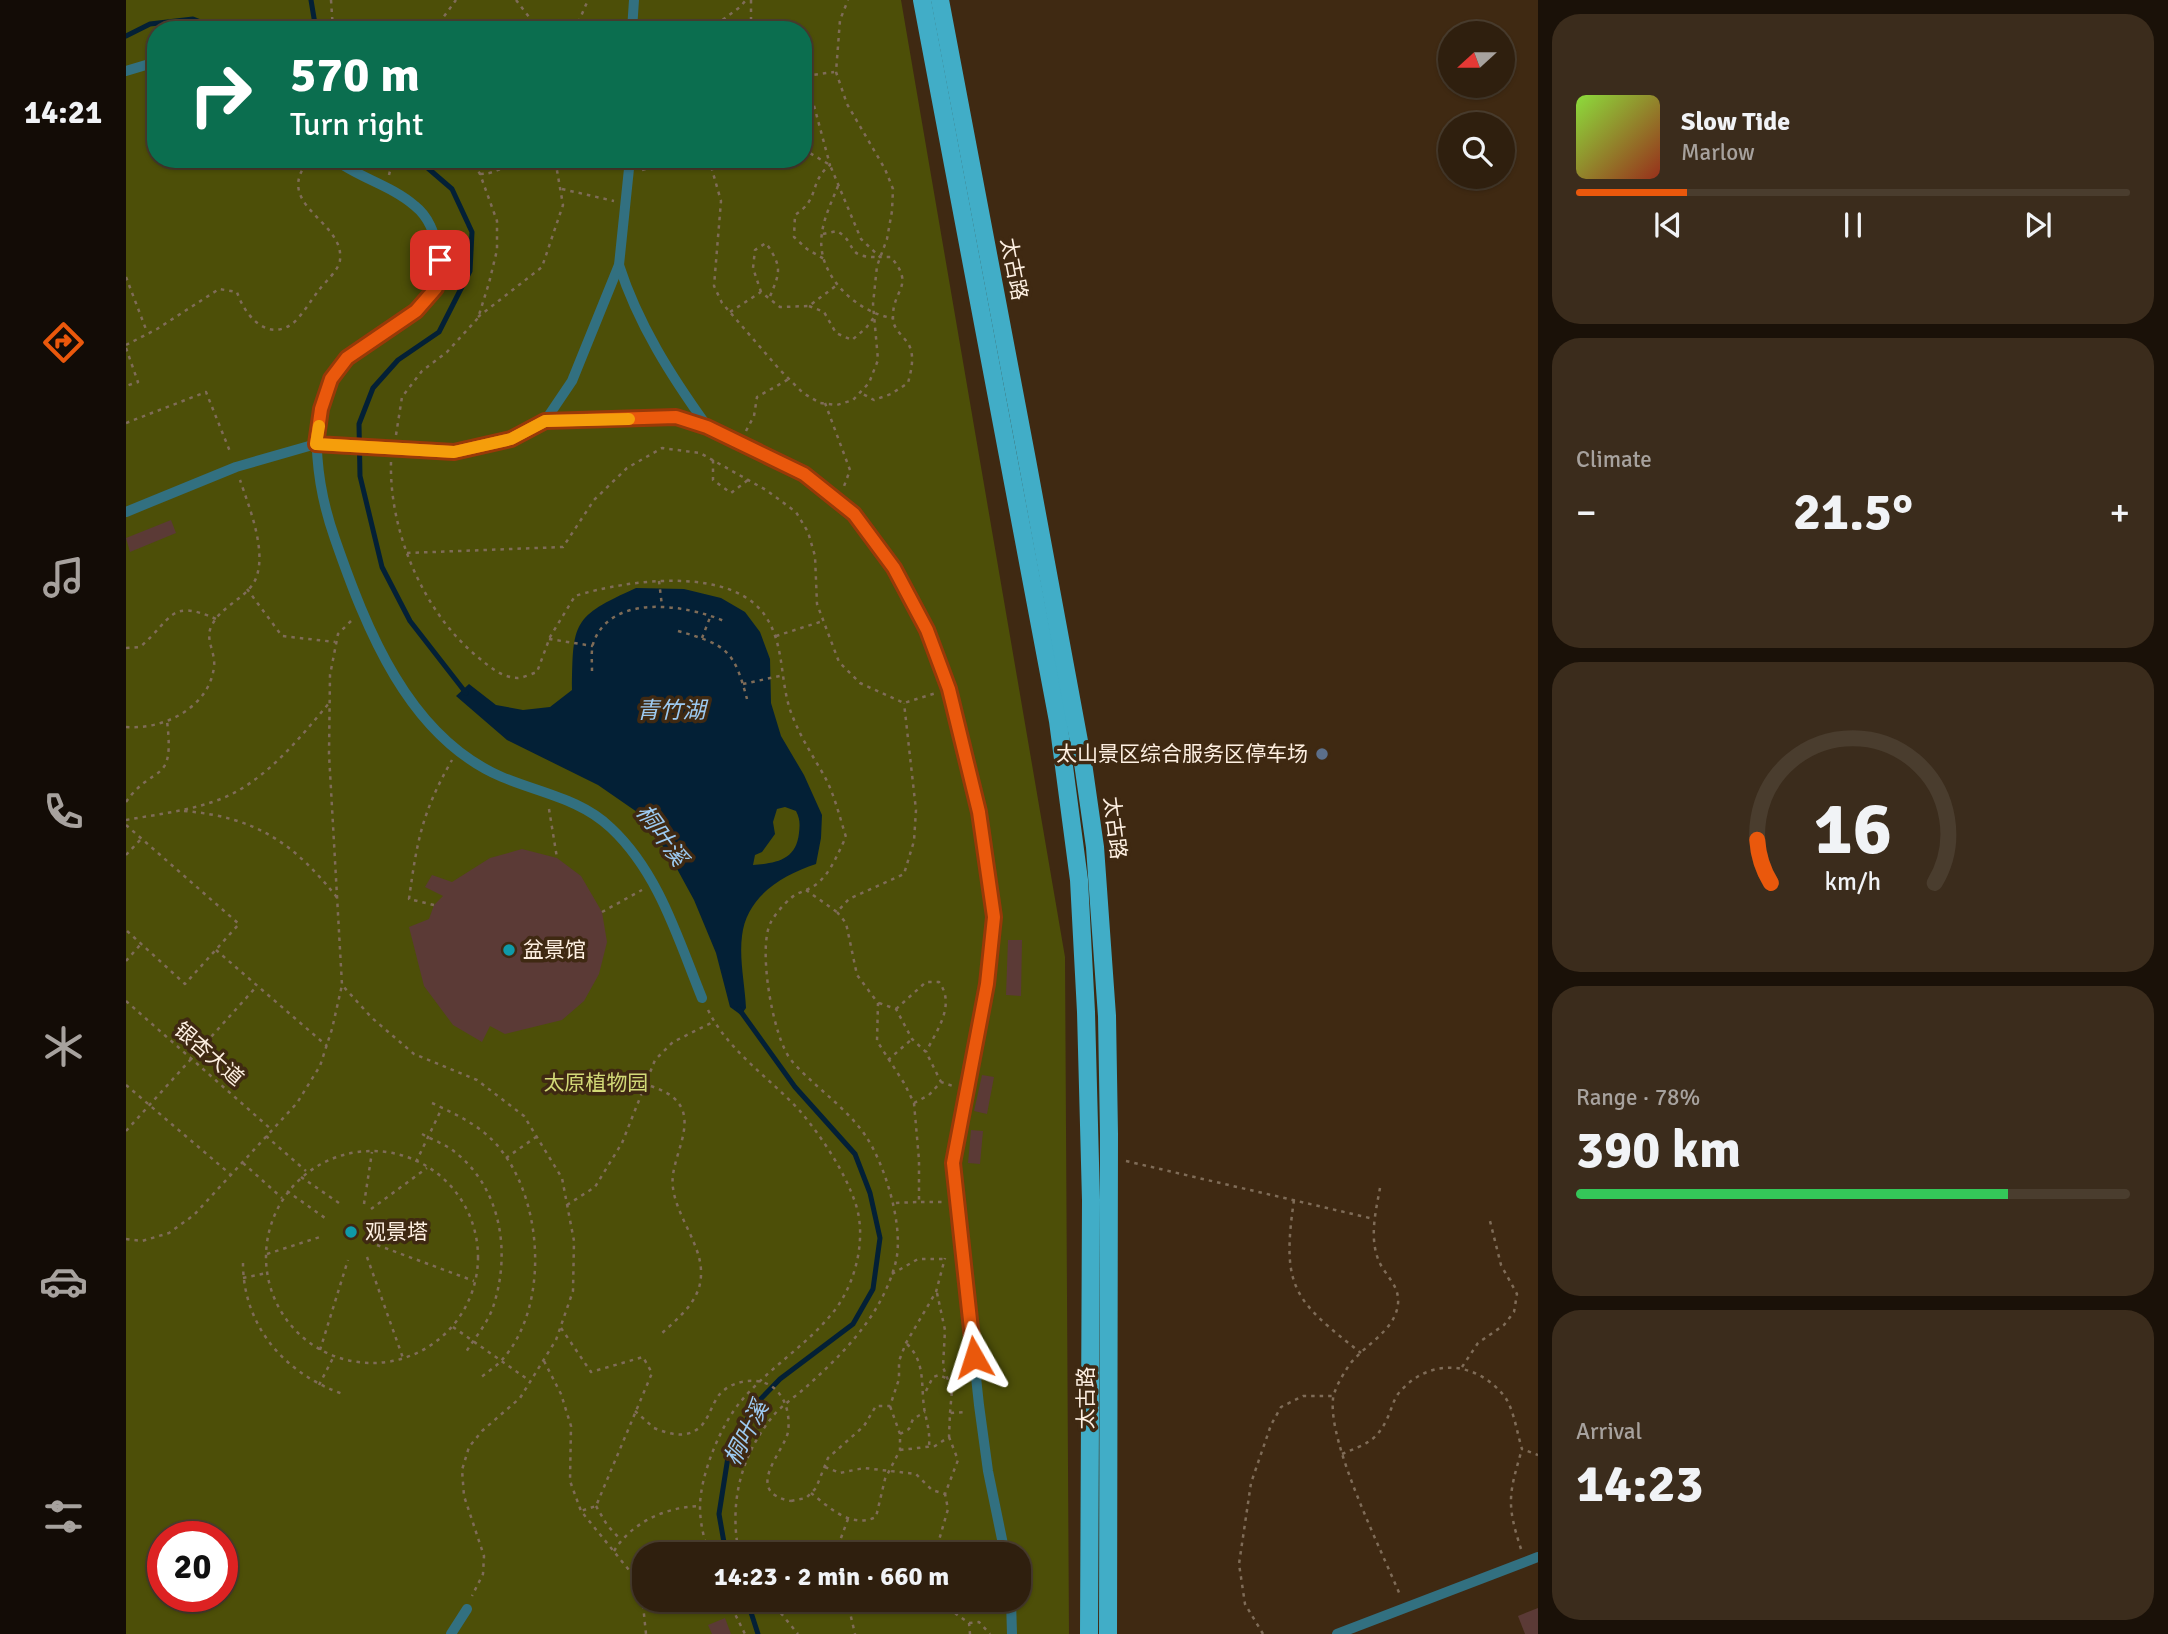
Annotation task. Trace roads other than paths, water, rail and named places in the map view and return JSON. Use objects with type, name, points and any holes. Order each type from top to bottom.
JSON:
[{"type":"main road","name":"太古路","points":[[922,0],[1058,721],[1078,868],[1085,984],[1091,1200],[1089,1634]]},
{"type":"main road","name":"太古路","points":[[940,0],[1090,811],[1102,934],[1108,1161],[1108,1634]]},
{"type":"lane","points":[[633,21],[634,0]]},
{"type":"lane","points":[[126,71],[147,65]]},
{"type":"lane","points":[[347,168],[386,186],[417,207],[433,229],[440,260],[436,288],[416,311],[347,358],[331,379],[321,409],[316,444],[330,524],[361,611],[381,654],[409,698],[457,751],[500,776],[574,802],[610,826],[637,855],[664,903],[702,998]]},
{"type":"lane","points":[[545,421],[572,381],[619,265],[629,168]]},
{"type":"lane","points":[[619,265],[631,300],[668,370],[707,427]]},
{"type":"lane","points":[[126,512],[236,467],[316,444],[372,445],[454,452],[511,439],[545,421],[676,417],[707,427],[804,474],[854,514],[894,568],[927,630],[949,689],[979,812],[994,917],[987,984],[953,1163],[980,1410],[988,1471],[1003,1542]]},
{"type":"lane","points":[[1337,1634],[1538,1557]]},
{"type":"lane","points":[[451,1634],[467,1609]]},
{"type":"lane","points":[[1011,1612],[1012,1634]]},
{"type":"water","name":"青竹湖","points":[[636,588],[684,589],[721,598],[745,612],[760,632],[770,659],[771,703],[781,736],[804,775],[822,815],[816,864],[779,881],[758,899],[745,922],[741,954],[746,1008],[741,1015],[730,1007],[716,953],[694,900],[670,856],[637,812],[598,785],[507,740],[456,696],[469,684],[496,705],[523,710],[550,707],[572,690],[573,649],[580,624],[588,615]],"holes":[[[785,807],[796,811],[800,827],[794,849],[777,861],[753,865],[755,855],[762,852],[775,834],[773,822],[777,809]]]},
{"type":"waterway","name":"桐叶溪","points":[[311,0],[314,21]]},
{"type":"waterway","name":"桐叶溪","points":[[176,21],[198,21]]},
{"type":"waterway","name":"桐叶溪","points":[[126,36],[147,26]]},
{"type":"waterway","name":"桐叶溪","points":[[428,168],[452,189],[472,232],[470,271],[439,332],[398,360],[373,388],[359,424],[360,476],[382,567],[410,621],[466,693]]},
{"type":"waterway","name":"桐叶溪","points":[[724,1542],[719,1514],[728,1457],[754,1406],[780,1379],[853,1324],[873,1289],[880,1238],[870,1193],[855,1154],[795,1087],[739,1009]]},
{"type":"waterway","name":"桐叶溪","points":[[751,1612],[758,1634]]},
{"type":"place","name":"太山景区综合服务区停车场","points":[[1322,754]]},
{"type":"place","name":"盆景馆","points":[[509,950]]},
{"type":"place","name":"观景塔","points":[[351,1232]]},
{"type":"park label","name":"太原植物园","points":[[596,1083]]}]
